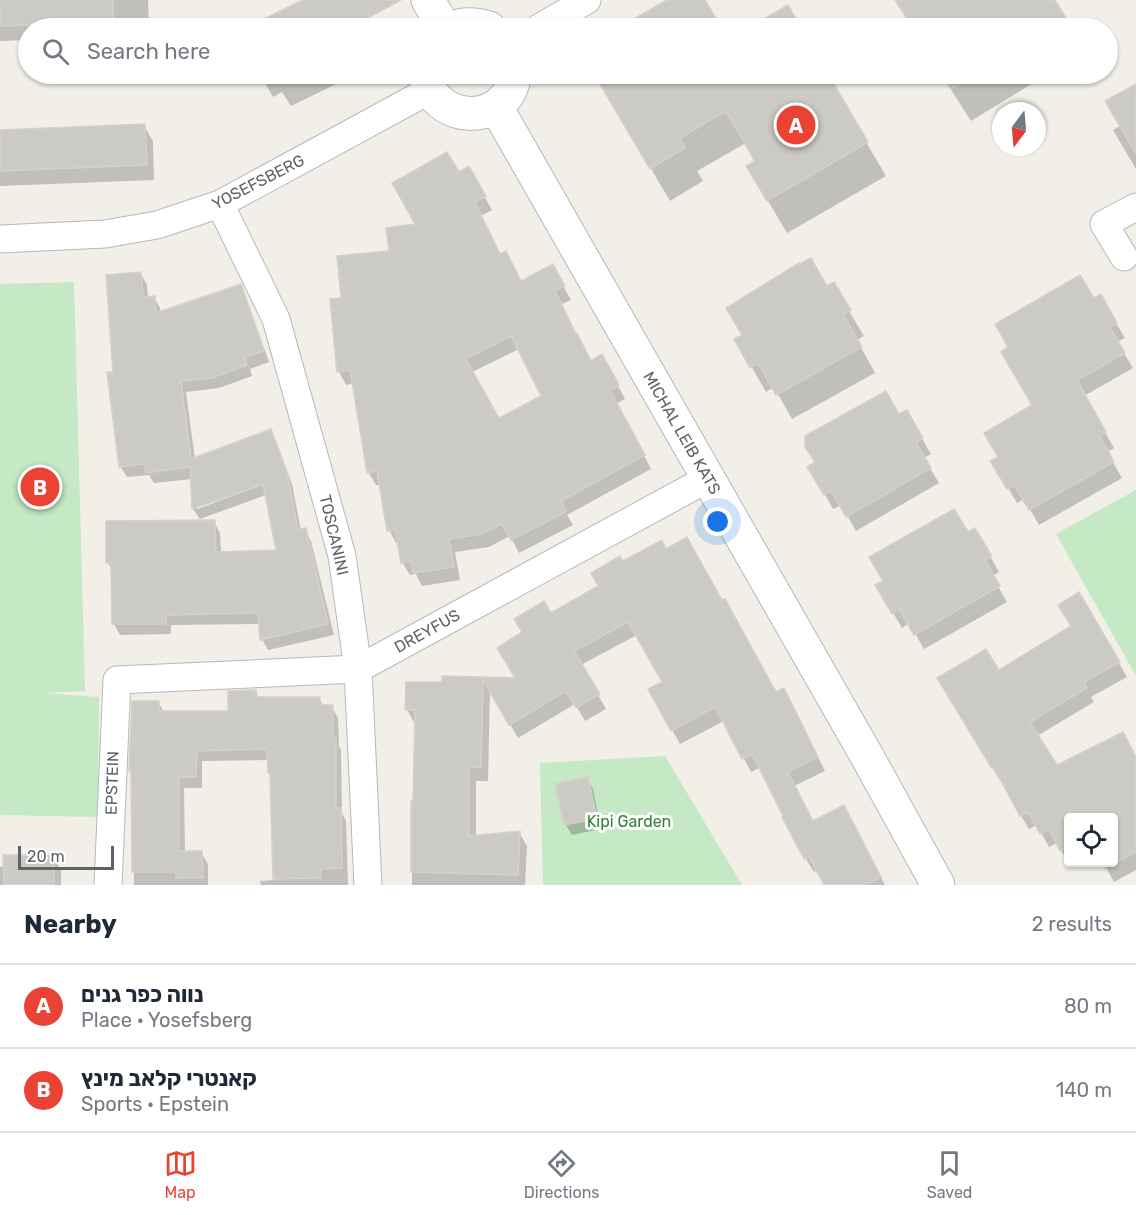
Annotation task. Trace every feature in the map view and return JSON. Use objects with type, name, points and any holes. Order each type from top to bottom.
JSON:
[{"type":"street","points":[[428,0],[438,18]]},
{"type":"street","points":[[556,18],[587,0]]},
{"type":"street","name":"YOSEFSBERG","points":[[0,239],[105,234],[158,225],[220,204],[425,84]]},
{"type":"street","points":[[429,84],[439,102],[452,111],[467,114],[482,113],[496,107],[506,98],[513,84]]},
{"type":"street","name":"MICHAL LEIB KATS","points":[[496,107],[868,758],[938,885]]},
{"type":"street","name":"TOSCANINI","points":[[220,204],[276,319],[342,556],[358,669],[368,885]]},
{"type":"street","points":[[1124,257],[1104,224],[1136,207]]},
{"type":"street","name":"DREYFUS","points":[[117,680],[358,669],[707,478]]},
{"type":"street","name":"EPSTEIN","points":[[108,885],[117,680]]},
{"type":"green space","points":[[74,282],[85,691],[43,693],[99,697],[98,817],[0,815],[0,284]]},
{"type":"green space","points":[[1136,490],[1136,676],[1056,534]]},
{"type":"green space","name":"Kipi Garden","points":[[665,756],[742,885],[543,885],[540,763]]},
{"type":"building","points":[[0,0],[113,0],[113,18],[18,18],[18,25],[0,26]]},
{"type":"building","points":[[303,0],[401,0],[367,18],[266,18]]},
{"type":"building","points":[[667,0],[705,0],[716,18],[636,18]]},
{"type":"building","points":[[895,0],[1055,0],[1066,18],[907,18]]},
{"type":"building","points":[[788,5],[795,18],[765,18]]},
{"type":"building","points":[[600,84],[834,84],[868,142],[767,201],[746,166],[755,161],[726,111],[680,138],[685,148],[650,169]]},
{"type":"building","points":[[948,84],[960,84],[951,89]]},
{"type":"building","points":[[1136,84],[1136,154],[1105,101]]},
{"type":"building","points":[[145,124],[147,165],[0,171],[0,130]]},
{"type":"building","points":[[447,152],[459,172],[469,166],[486,196],[475,202],[500,254],[506,251],[521,281],[553,264],[565,286],[555,291],[591,361],[602,354],[619,385],[610,390],[645,455],[561,501],[566,512],[511,540],[502,524],[481,534],[449,539],[454,567],[413,573],[411,561],[401,563],[395,529],[387,531],[377,471],[367,473],[350,370],[337,372],[330,299],[341,298],[337,256],[389,251],[386,228],[415,224],[392,183]],"holes":[[[511,336],[541,396],[499,418],[466,359]]]},
{"type":"building","points":[[811,258],[827,286],[834,282],[851,310],[843,315],[862,347],[776,395],[758,363],[750,368],[734,339],[742,335],[726,308]]},
{"type":"building","points":[[141,272],[143,297],[155,296],[156,313],[241,284],[264,351],[245,357],[247,365],[212,378],[181,381],[191,459],[271,429],[287,472],[298,530],[306,528],[328,624],[260,640],[258,613],[166,615],[166,624],[112,624],[111,563],[106,563],[106,521],[215,520],[216,552],[276,550],[263,484],[192,509],[190,467],[146,473],[145,464],[119,467],[107,372],[113,372],[106,275]]},
{"type":"building","points":[[1080,275],[1094,298],[1101,294],[1117,323],[1110,327],[1125,353],[1077,380],[1106,432],[1100,436],[1114,462],[1029,510],[1014,485],[1007,489],[990,461],[998,457],[984,433],[1032,405],[1001,352],[1008,347],[995,324]]},
{"type":"building","points":[[886,391],[899,414],[907,410],[923,438],[916,442],[931,468],[846,517],[831,491],[824,495],[807,467],[815,462],[805,447],[805,436]]},
{"type":"building","points":[[954,509],[968,532],[975,528],[992,556],[985,560],[1000,586],[914,635],[899,609],[892,614],[875,585],[883,581],[869,557]]},
{"type":"building","points":[[687,537],[722,600],[725,599],[776,692],[784,688],[818,757],[788,772],[813,821],[844,805],[881,877],[866,885],[824,885],[809,857],[804,859],[752,754],[742,759],[715,707],[671,731],[648,689],[662,682],[628,622],[574,651],[600,694],[576,708],[566,691],[509,725],[483,680],[481,768],[469,767],[469,836],[520,831],[518,875],[411,872],[415,710],[405,710],[406,682],[442,682],[442,676],[515,678],[497,648],[522,632],[514,619],[544,601],[551,613],[598,586],[591,573],[620,556],[623,561],[662,540],[666,549]]},
{"type":"building","points":[[1079,592],[1120,662],[1084,682],[1087,688],[1030,722],[1057,765],[1123,732],[1136,757],[1136,852],[1118,861],[1118,813],[1064,813],[1064,848],[1060,851],[1049,829],[1040,834],[1028,812],[1020,816],[993,766],[991,767],[937,678],[986,649],[999,670],[1071,626],[1058,605]]},
{"type":"building","points":[[256,690],[256,697],[320,697],[320,705],[333,705],[333,738],[336,738],[336,808],[341,808],[342,868],[321,869],[321,878],[273,879],[270,773],[268,773],[267,749],[197,751],[196,777],[179,777],[179,851],[202,851],[203,878],[176,878],[176,872],[132,872],[131,771],[129,771],[132,701],[159,701],[159,711],[228,711],[228,691]]},
{"type":"building","points":[[588,777],[597,819],[564,825],[555,784]]},
{"type":"building","points":[[3,855],[54,855],[54,885],[4,885]]},
{"type":"place","name":"נווה כפר גנים","points":[[796,125]]},
{"type":"place","name":"קאנטרי קלאב מינץ","points":[[40,487]]}]
